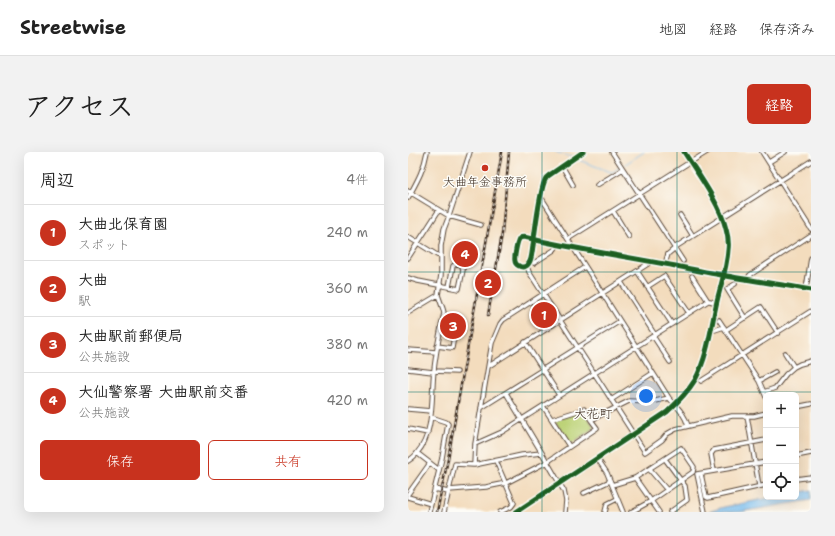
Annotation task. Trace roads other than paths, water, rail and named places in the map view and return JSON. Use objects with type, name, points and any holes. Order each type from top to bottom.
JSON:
[{"type":"street","points":[[408,198],[410,192],[420,177],[427,152]]},
{"type":"street","points":[[408,461],[418,453],[428,433],[431,417],[436,352],[444,313],[438,295],[441,276],[441,246],[444,229],[470,152]]},
{"type":"street","points":[[583,152],[546,178],[544,182],[530,260],[527,266],[529,272],[595,373],[633,435],[645,452],[662,440],[667,434],[676,429],[732,416],[754,416],[763,414]]},
{"type":"street","points":[[612,152],[683,261]]},
{"type":"street","points":[[516,512],[667,412],[689,389],[699,372],[724,275],[728,244],[723,216],[684,152]]},
{"type":"street","points":[[568,239],[707,152]]},
{"type":"street","points":[[762,152],[811,229]]},
{"type":"street","points":[[769,162],[785,152]]},
{"type":"street","points":[[665,264],[668,254],[674,248],[811,161]]},
{"type":"street","points":[[562,166],[573,185]]},
{"type":"street","points":[[597,185],[623,169]]},
{"type":"street","points":[[410,192],[449,216],[481,225]]},
{"type":"street","points":[[541,197],[669,398],[683,413],[688,426]]},
{"type":"street","points":[[408,258],[439,210]]},
{"type":"street","points":[[612,211],[629,237]]},
{"type":"street","points":[[680,215],[693,236]]},
{"type":"street","points":[[747,279],[750,275],[811,235]]},
{"type":"street","points":[[408,237],[441,256]]},
{"type":"street","points":[[527,266],[522,267],[516,264],[514,260],[518,240],[524,237],[573,248],[811,290]]},
{"type":"street","points":[[534,263],[554,250],[558,245]]},
{"type":"street","points":[[806,289],[811,258]]},
{"type":"street","points":[[489,366],[652,262]]},
{"type":"street","points":[[408,278],[418,281],[459,289],[463,270],[460,264],[453,266],[449,287]]},
{"type":"street","points":[[474,465],[475,444],[492,343],[500,324],[503,320],[585,267]]},
{"type":"street","points":[[637,271],[672,324]]},
{"type":"street","points":[[647,287],[664,276],[689,313]]},
{"type":"street","points":[[692,276],[708,301]]},
{"type":"street","points":[[621,282],[670,362]]},
{"type":"street","points":[[735,284],[727,289],[745,318]]},
{"type":"street","points":[[408,313],[438,295]]},
{"type":"street","points":[[475,444],[502,432],[708,301],[717,303]]},
{"type":"street","points":[[711,328],[715,330],[725,328],[762,307],[778,333]]},
{"type":"street","points":[[701,381],[743,356],[811,311]]},
{"type":"street","points":[[437,346],[452,348],[457,319]]},
{"type":"street","points":[[719,320],[759,381],[764,392],[775,388],[786,374],[794,367],[811,361]]},
{"type":"street","points":[[481,408],[620,321]]},
{"type":"street","points":[[525,342],[559,395]]},
{"type":"street","points":[[408,350],[436,352]]},
{"type":"street","points":[[785,353],[794,367]]},
{"type":"street","points":[[408,369],[457,372]]},
{"type":"street","points":[[759,381],[775,372]]},
{"type":"street","points":[[611,400],[653,373]]},
{"type":"street","points":[[506,393],[566,497],[565,512]]},
{"type":"street","points":[[591,420],[629,401],[651,402],[669,398]]},
{"type":"street","points":[[799,406],[811,404]]},
{"type":"street","points":[[543,406],[569,446]]},
{"type":"street","points":[[408,409],[431,411]]},
{"type":"street","points":[[435,489],[449,491],[506,483],[547,462],[597,428],[584,409],[552,419]]},
{"type":"street","points":[[747,416],[759,486]]},
{"type":"street","points":[[429,512],[448,424],[431,417]]},
{"type":"street","points":[[408,429],[428,433]]},
{"type":"street","points":[[714,471],[712,454],[714,450],[763,441]]},
{"type":"street","points":[[584,493],[611,483],[635,478],[681,448],[694,467],[693,472]]},
{"type":"street","points":[[418,453],[439,470]]},
{"type":"street","points":[[444,512],[455,464],[474,465],[522,455],[542,453]]},
{"type":"street","points":[[799,455],[811,453]]},
{"type":"street","points":[[598,458],[607,473],[623,512]]},
{"type":"street","points":[[665,459],[685,486],[687,500],[670,512]]},
{"type":"street","points":[[496,461],[514,503],[511,507],[500,512]]},
{"type":"street","points":[[430,463],[408,496],[431,504]]},
{"type":"street","points":[[693,472],[699,474],[763,463]]},
{"type":"street","points":[[649,468],[667,490]]},
{"type":"street","points":[[631,512],[651,501],[693,472]]},
{"type":"street","points":[[699,474],[706,497],[708,498],[763,485]]},
{"type":"street","points":[[699,474],[705,512]]},
{"type":"street","points":[[799,479],[811,477]]},
{"type":"street","points":[[635,478],[659,512]]},
{"type":"street","points":[[605,512],[607,504],[617,499]]},
{"type":"water","points":[[811,490],[811,500],[739,512],[708,512],[724,507],[763,499],[799,500],[799,492]]},
{"type":"waterway","points":[[556,152],[571,157]]},
{"type":"waterway","points":[[624,165],[644,152]]},
{"type":"waterway","points":[[576,159],[611,172],[620,167]]},
{"type":"tunnel","points":[[683,261],[692,276]]},
{"type":"railway","points":[[437,512],[448,459],[502,152]]},
{"type":"railway","points":[[488,315],[502,234],[509,152]]},
{"type":"place","name":"大曲年金事務所","points":[[485,168]]},
{"type":"place","name":"大仙警察署 大曲駅前交番","points":[[465,254]]},
{"type":"place","name":"大曲","points":[[488,283]]},
{"type":"place","name":"大曲北保育園","points":[[544,315]]},
{"type":"place","name":"大曲駅前郵便局","points":[[453,326]]},
{"type":"district","name":"大花町","points":[[593,413]]}]
